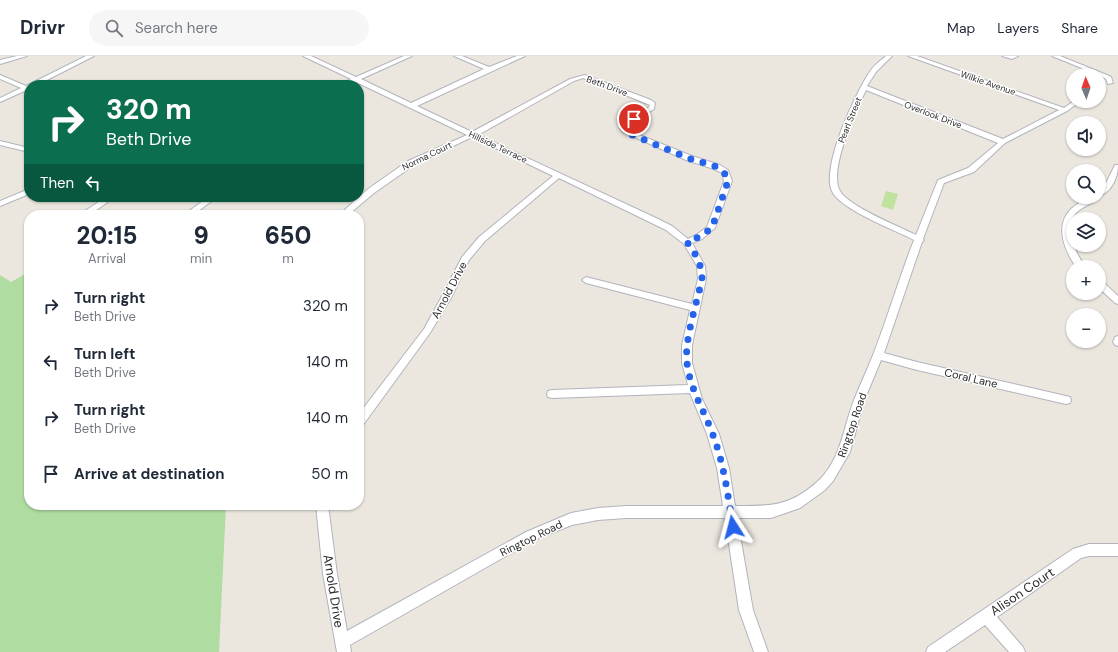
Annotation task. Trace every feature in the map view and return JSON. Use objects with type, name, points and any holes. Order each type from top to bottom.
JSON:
[{"type":"street","points":[[0,62],[24,56]]},
{"type":"street","points":[[42,80],[91,56]]},
{"type":"street","name":"Hillside Terrace","points":[[306,56],[355,79]]},
{"type":"street","points":[[355,79],[409,56]]},
{"type":"street","points":[[457,56],[489,69]]},
{"type":"street","points":[[411,106],[489,69],[522,56]]},
{"type":"street","name":"Pearl Street","points":[[889,56],[871,74],[840,141],[833,184],[836,192],[848,203],[920,240]]},
{"type":"street","name":"Wilkie Avenue","points":[[911,56],[1065,110]]},
{"type":"street","points":[[1005,56],[1015,56]]},
{"type":"street","points":[[1055,56],[1105,76],[1109,78],[1110,83]]},
{"type":"street","name":"Norma Court","points":[[364,198],[395,173],[411,163],[472,135],[572,80],[583,76]]},
{"type":"street","name":"Beth Drive","points":[[583,76],[654,104],[652,108],[625,126],[625,131],[688,158],[717,167],[727,175],[728,181],[712,228],[699,237],[687,242]]},
{"type":"street","points":[[0,77],[24,86]]},
{"type":"street","name":"Hillside Terrace","points":[[364,83],[653,220],[669,228],[687,242]]},
{"type":"street","name":"Overlook Drive","points":[[864,87],[1003,142]]},
{"type":"street","points":[[0,100],[24,88]]},
{"type":"street","name":"Ringtop Road","points":[[343,647],[530,536],[571,519],[598,514],[626,512],[771,512],[796,504],[821,486],[829,478],[844,452],[859,401],[878,355],[907,270],[920,240],[941,182],[971,170],[1003,142],[1068,108]]},
{"type":"street","points":[[0,143],[24,149]]},
{"type":"street","points":[[1106,188],[1118,167]]},
{"type":"street","name":"Arnold Drive","points":[[364,415],[427,331],[446,298],[465,259],[482,239],[558,175]]},
{"type":"street","points":[[0,204],[24,193]]},
{"type":"street","points":[[91,210],[103,202]]},
{"type":"street","points":[[195,210],[206,202]]},
{"type":"street","name":"Norma Court","points":[[349,210],[359,202]]},
{"type":"street","points":[[1077,260],[1067,239],[1067,227],[1070,215],[1085,204]]},
{"type":"street","points":[[687,242],[694,252],[702,272],[702,279],[687,345],[687,363],[693,389],[713,434],[723,468],[746,610],[761,652]]},
{"type":"street","points":[[586,280],[696,308]]},
{"type":"street","points":[[1106,290],[1118,301]]},
{"type":"street","name":"Coral Lane","points":[[878,355],[931,369],[1066,400]]},
{"type":"street","points":[[552,394],[693,389]]},
{"type":"street","name":"Arnold Drive","points":[[323,510],[330,574],[343,647]]},
{"type":"street","name":"Alison Court","points":[[933,652],[1078,553],[1089,550],[1118,550]]},
{"type":"street","points":[[986,615],[1018,652]]},
{"type":"green space","points":[[886,191],[898,194],[893,210],[881,206]]},
{"type":"green space","points":[[0,275],[11,282],[24,275],[24,510],[226,510],[219,652],[0,652]]},
{"type":"route","points":[[634,119],[625,126],[625,131],[688,158],[717,167],[727,175],[728,181],[714,225],[706,233],[687,242],[701,266],[702,279],[687,345],[687,363],[690,380],[697,400],[713,434],[723,468],[733,527]]}]
